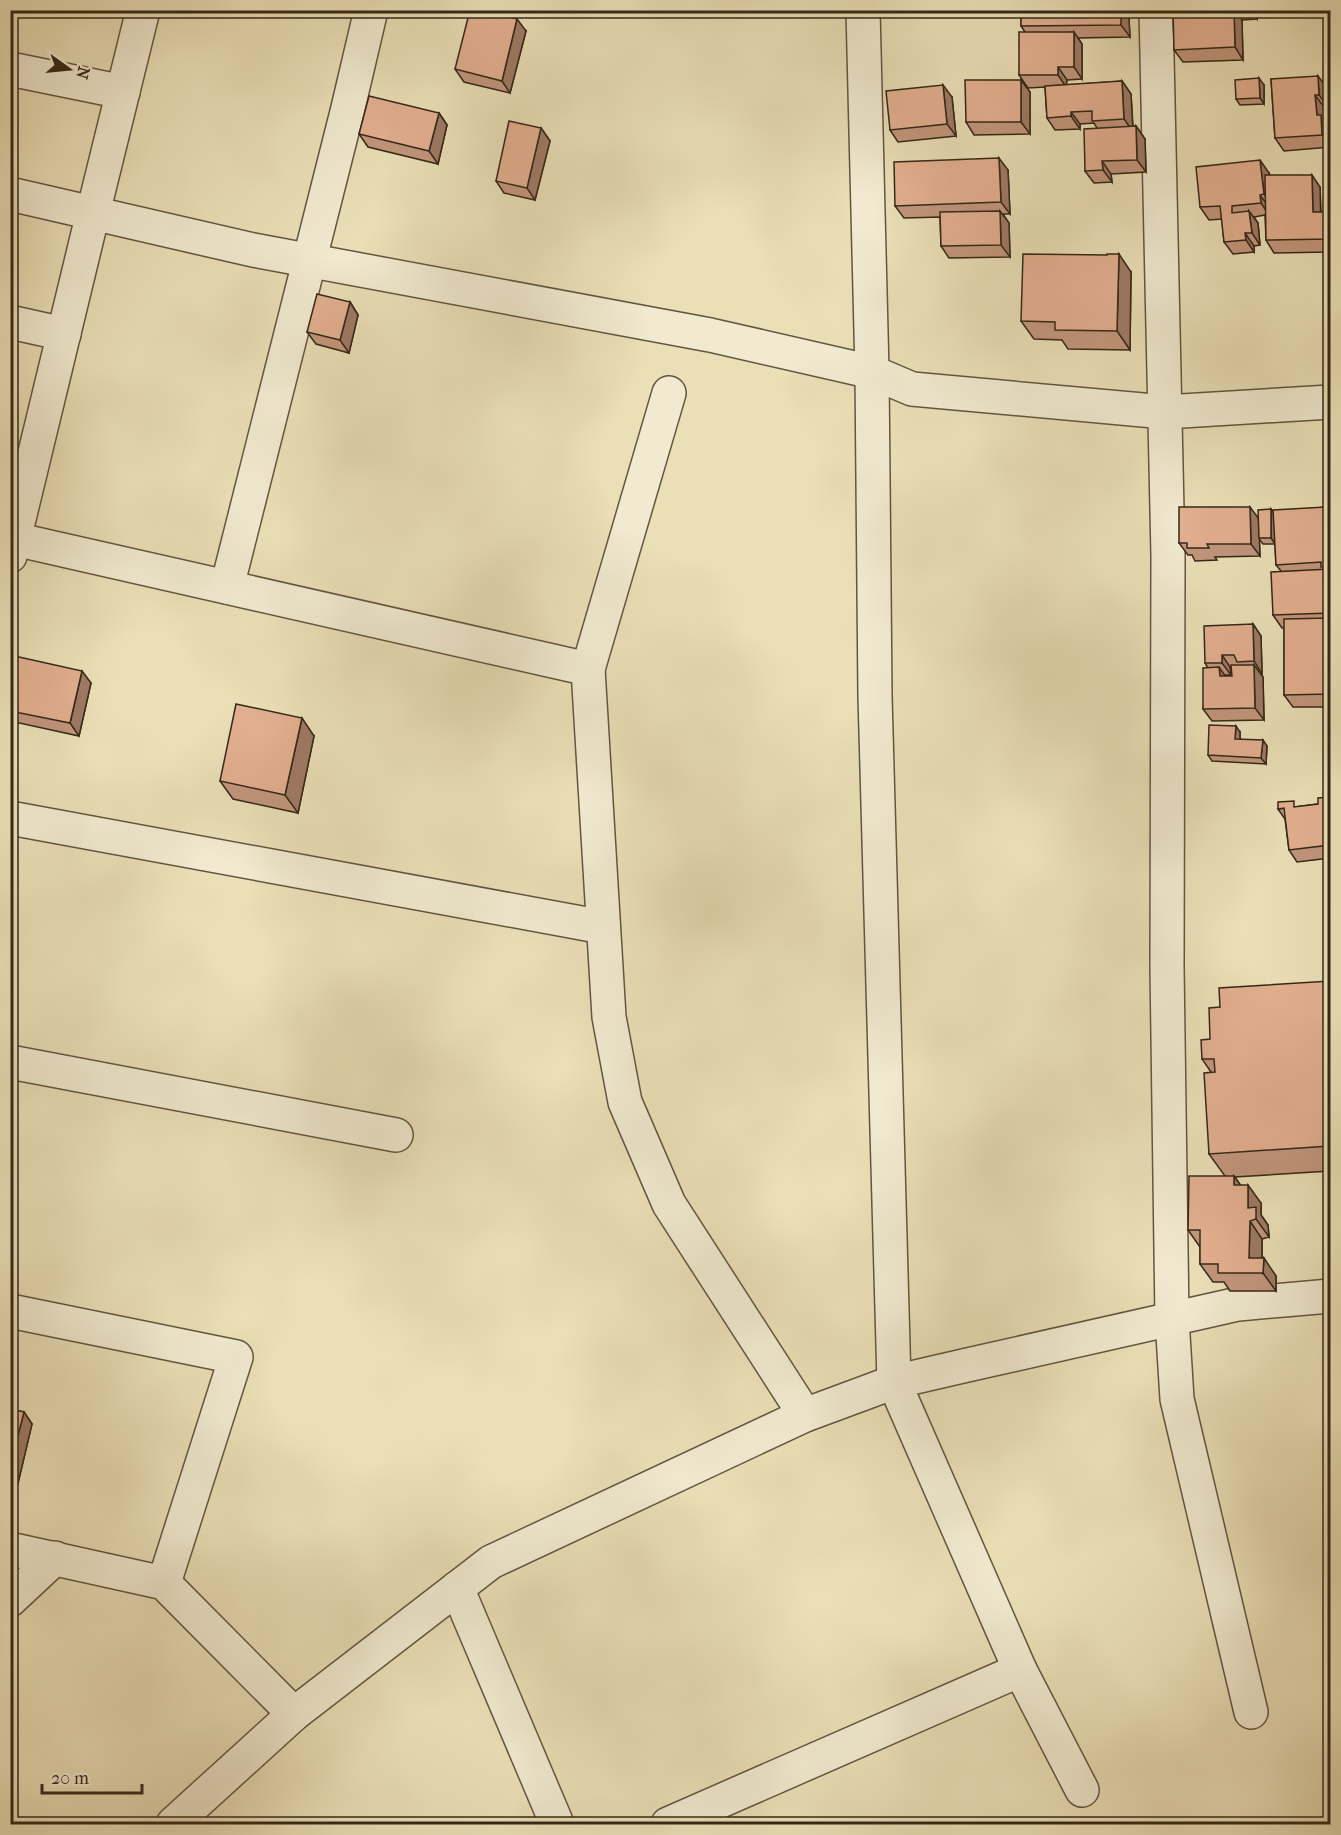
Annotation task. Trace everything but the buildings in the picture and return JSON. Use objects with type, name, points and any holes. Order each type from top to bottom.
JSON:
[{"type":"street","points":[[143,10],[12,544],[227,587],[588,669]]},
{"type":"street","points":[[227,587],[370,10]]},
{"type":"street","points":[[863,10],[872,372],[875,696],[894,1382],[1020,1670],[1082,1790]]},
{"type":"street","points":[[1156,10],[1168,556],[1167,967],[1172,1319],[1177,1400],[1251,1712]]},
{"type":"street","points":[[10,69],[123,92]]},
{"type":"street","points":[[10,194],[253,250],[710,335],[872,372],[912,389],[1165,412],[1330,402]]},
{"type":"street","points":[[10,322],[64,334]]},
{"type":"street","points":[[669,393],[588,669],[609,1017],[625,1102],[669,1203],[805,1415]]},
{"type":"street","points":[[10,818],[603,927]]},
{"type":"street","points":[[10,1062],[396,1135]]},
{"type":"street","points":[[173,1824],[294,1714],[490,1562],[805,1415],[894,1382],[1238,1304],[1330,1296]]},
{"type":"street","points":[[10,1311],[236,1357],[164,1583]]},
{"type":"street","points":[[10,1549],[164,1583],[294,1714]]},
{"type":"street","points":[[10,1600],[55,1558]]},
{"type":"street","points":[[457,1588],[557,1824]]},
{"type":"street","points":[[668,1824],[1020,1670]]}]
